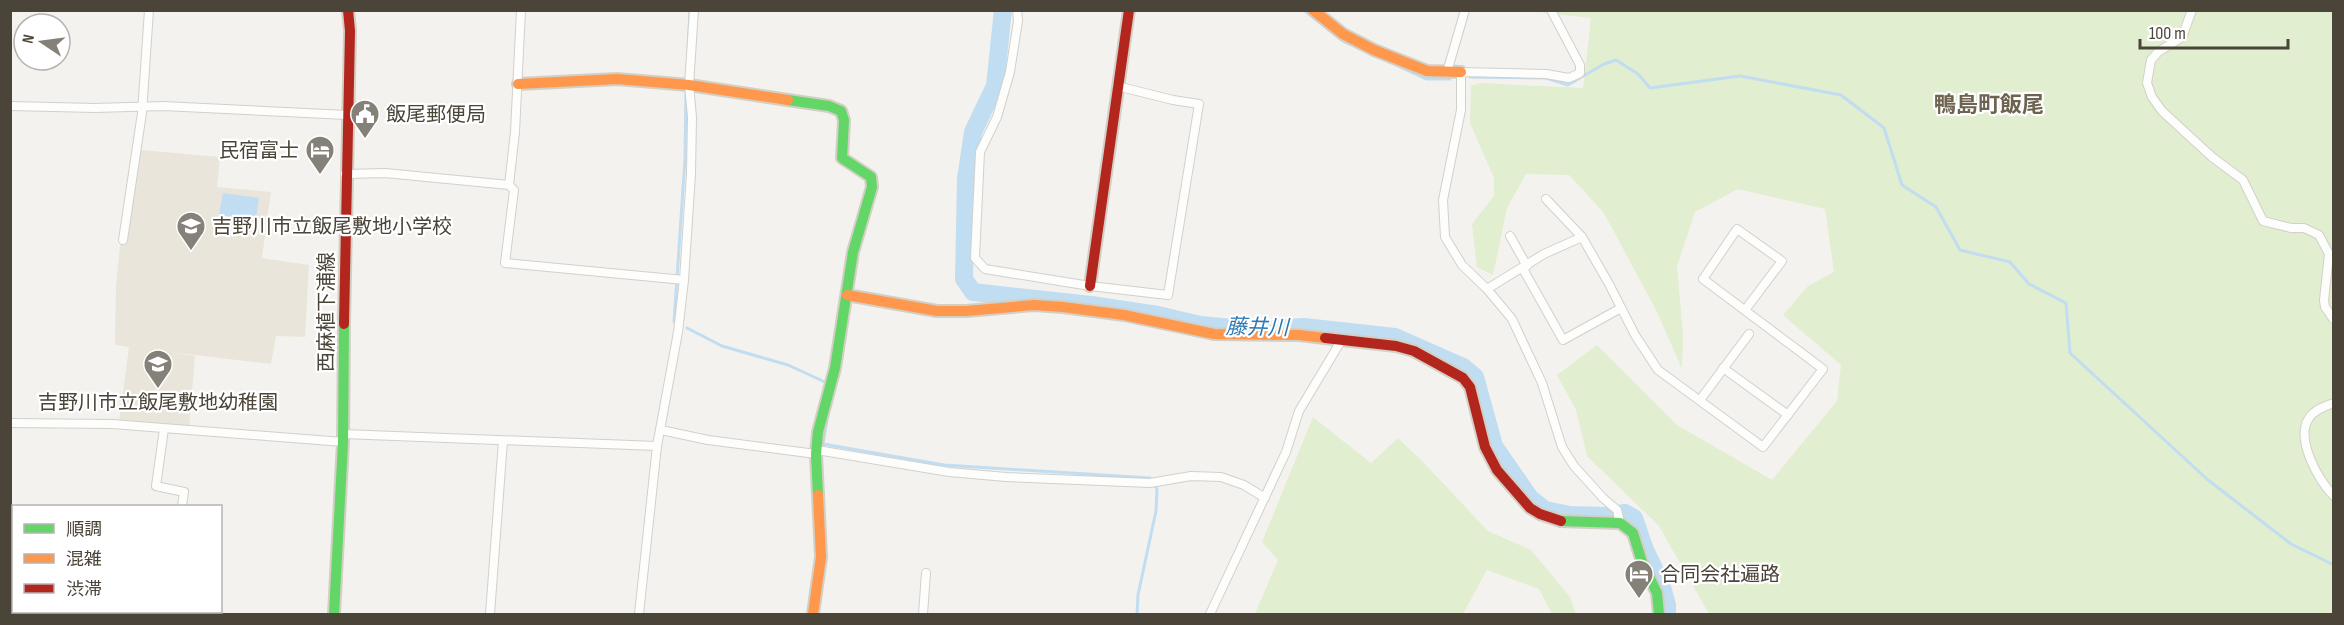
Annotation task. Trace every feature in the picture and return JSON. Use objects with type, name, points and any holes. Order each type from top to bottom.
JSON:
[{"type":"street","points":[[123,240],[142,106],[148,10]]},
{"type":"street","name":"西麻植下浦線","points":[[334,615],[343,438],[345,174],[350,31],[348,10]]},
{"type":"street","points":[[509,185],[515,132],[521,10]]},
{"type":"street","points":[[641,614],[657,446],[678,332],[680,280],[691,174],[692,117],[687,85],[694,10]]},
{"type":"street","points":[[1017,10],[1018,21],[1010,72],[997,117],[980,152],[975,258],[985,269],[1090,286],[1168,295],[1199,104],[1117,86]]},
{"type":"street","points":[[1090,286],[1129,10]]},
{"type":"street","points":[[1313,10],[1343,34],[1374,50],[1427,71],[1546,74],[1569,78],[1580,73],[1580,65],[1551,10]]},
{"type":"street","points":[[1448,72],[1465,10]]},
{"type":"street","points":[[2192,10],[2182,37],[2158,52],[2151,60],[2147,83],[2152,97],[2162,111],[2212,157],[2243,180],[2263,221],[2290,228],[2304,228],[2319,236],[2330,254],[2324,300],[2325,307],[2334,320]]},
{"type":"street","points":[[1461,72],[1461,110],[1443,200],[1445,237],[1468,272],[1487,289],[1512,319],[1542,382],[1562,447],[1574,466],[1634,533],[1642,562],[1657,593],[1659,615]]},
{"type":"street","points":[[518,84],[617,80],[687,85],[829,106],[841,111],[844,120],[842,158],[871,177],[872,187],[853,252],[835,368],[826,392],[818,432],[821,557],[813,615]]},
{"type":"street","points":[[10,106],[95,108],[142,106],[347,115]]},
{"type":"street","points":[[345,174],[385,173],[509,185],[514,190],[505,263],[680,280]]},
{"type":"street","points":[[1546,199],[1581,237],[1635,335],[1658,370],[1763,447],[1823,369],[1703,279],[1737,229],[1782,261],[1745,310]]},
{"type":"street","points":[[1510,236],[1563,340],[1621,308]]},
{"type":"street","points":[[1487,289],[1525,268],[1544,254],[1581,237]]},
{"type":"street","points":[[847,295],[937,311],[1034,305],[1063,306],[1124,315],[1214,334],[1299,335],[1396,346],[1414,351],[1463,378],[1470,387],[1485,447],[1497,470],[1530,508],[1551,519],[1619,517]]},
{"type":"street","points":[[1703,396],[1749,334]]},
{"type":"street","points":[[1210,615],[1286,452],[1299,411],[1341,341]]},
{"type":"street","points":[[1723,368],[1788,416]]},
{"type":"street","points":[[2334,403],[2321,408],[2309,418],[2303,435],[2316,476],[2334,496]]},
{"type":"street","points":[[10,423],[112,424],[164,429],[343,438],[657,446]]},
{"type":"street","points":[[164,429],[156,486],[184,492],[182,505]]},
{"type":"street","points":[[661,430],[708,440],[817,452],[949,472],[1006,477],[1153,482],[1191,476],[1221,477],[1244,485],[1265,498]]},
{"type":"street","points":[[490,615],[503,441]]},
{"type":"street","points":[[923,615],[926,573]]},
{"type":"shaded area","name":"吉野川市立飯尾敷地小学校","points":[[141,150],[220,157],[217,187],[271,192],[262,258],[309,265],[305,337],[276,336],[271,364],[169,352],[195,356],[189,428],[119,422],[129,347],[115,345],[116,288],[120,244],[125,244]]},
{"type":"green space","points":[[1529,11],[2333,11],[2333,614],[1709,614],[1659,526],[1587,456],[1576,410],[1557,375],[1597,345],[1677,425],[1772,480],[1837,401],[1841,365],[1783,315],[1808,286],[1834,272],[1825,209],[1738,189],[1695,212],[1677,266],[1683,335],[1682,369],[1657,312],[1604,213],[1569,175],[1526,174],[1507,208],[1493,275],[1477,267],[1472,224],[1494,196],[1494,178],[1470,123],[1471,86],[1480,83],[1583,88],[1591,18]]},
{"type":"green space","points":[[1313,417],[1371,463],[1398,438],[1488,531],[1531,550],[1570,597],[1576,614],[1552,614],[1539,589],[1487,570],[1463,614],[1255,614],[1278,560],[1262,542]]},
{"type":"water","points":[[223,193],[259,198],[256,220],[219,215]]},
{"type":"waterway","points":[[688,48],[690,10]]},
{"type":"waterway","name":"藤井川","points":[[1003,10],[995,86],[973,132],[966,179],[964,279],[973,292],[1091,305],[1158,315],[1200,325],[1255,330],[1304,327],[1395,337],[1463,367],[1475,377],[1494,446],[1530,498],[1545,510],[1570,515],[1605,516],[1625,513],[1634,518],[1645,550],[1661,583],[1667,614]]},
{"type":"waterway","points":[[1304,10],[1343,41],[1362,49]]},
{"type":"waterway","points":[[1381,58],[1426,79],[1450,79]]},
{"type":"waterway","points":[[1470,77],[1546,78],[1568,85],[1604,64],[1616,60],[1638,74],[1650,88],[1740,76],[1841,95],[1884,128],[1902,185],[1936,207],[1960,250],[2010,262],[2029,284],[2066,303],[2070,353],[2208,480],[2291,544],[2334,565]]},
{"type":"waterway","points":[[674,322],[685,159],[686,87]]},
{"type":"waterway","points":[[687,328],[722,346],[788,365],[825,382]]},
{"type":"waterway","points":[[830,401],[823,444],[944,465],[1150,478],[1157,489],[1156,511],[1138,595],[1137,614]]},
{"type":"traffic: fast","points":[[788,100],[829,106],[841,111],[844,120],[842,158],[871,177],[872,187],[853,252],[835,368],[818,432],[816,454],[818,495]]},
{"type":"traffic: fast","points":[[334,614],[343,442],[344,324]]},
{"type":"traffic: fast","points":[[1561,521],[1620,523],[1633,533],[1642,562],[1657,593],[1659,614]]},
{"type":"traffic: slow","points":[[1313,10],[1343,34],[1374,50],[1427,71],[1461,72]]},
{"type":"traffic: slow","points":[[518,84],[617,79],[689,85],[788,100]]},
{"type":"traffic: slow","points":[[847,295],[937,311],[1034,305],[1063,307],[1124,315],[1214,334],[1299,335],[1325,338]]},
{"type":"traffic: slow","points":[[813,614],[821,557],[818,495]]},
{"type":"traffic: jam","points":[[344,324],[350,31],[348,10]]},
{"type":"traffic: jam","points":[[1090,286],[1129,10]]},
{"type":"traffic: jam","points":[[1325,338],[1396,346],[1414,351],[1463,378],[1470,387],[1485,447],[1497,470],[1530,508],[1561,521]]},
{"type":"place","name":"飯尾郵便局","points":[[365,140]]},
{"type":"place","name":"民宿富士","points":[[320,176]]},
{"type":"place","name":"吉野川市立飯尾敷地小学校","points":[[191,252]]},
{"type":"place","name":"吉野川市立飯尾敷地幼稚園","points":[[158,390]]},
{"type":"place","name":"合同会社遍路","points":[[1639,600]]},
{"type":"district","name":"鴨島町飯尾","points":[[1989,104]]}]
